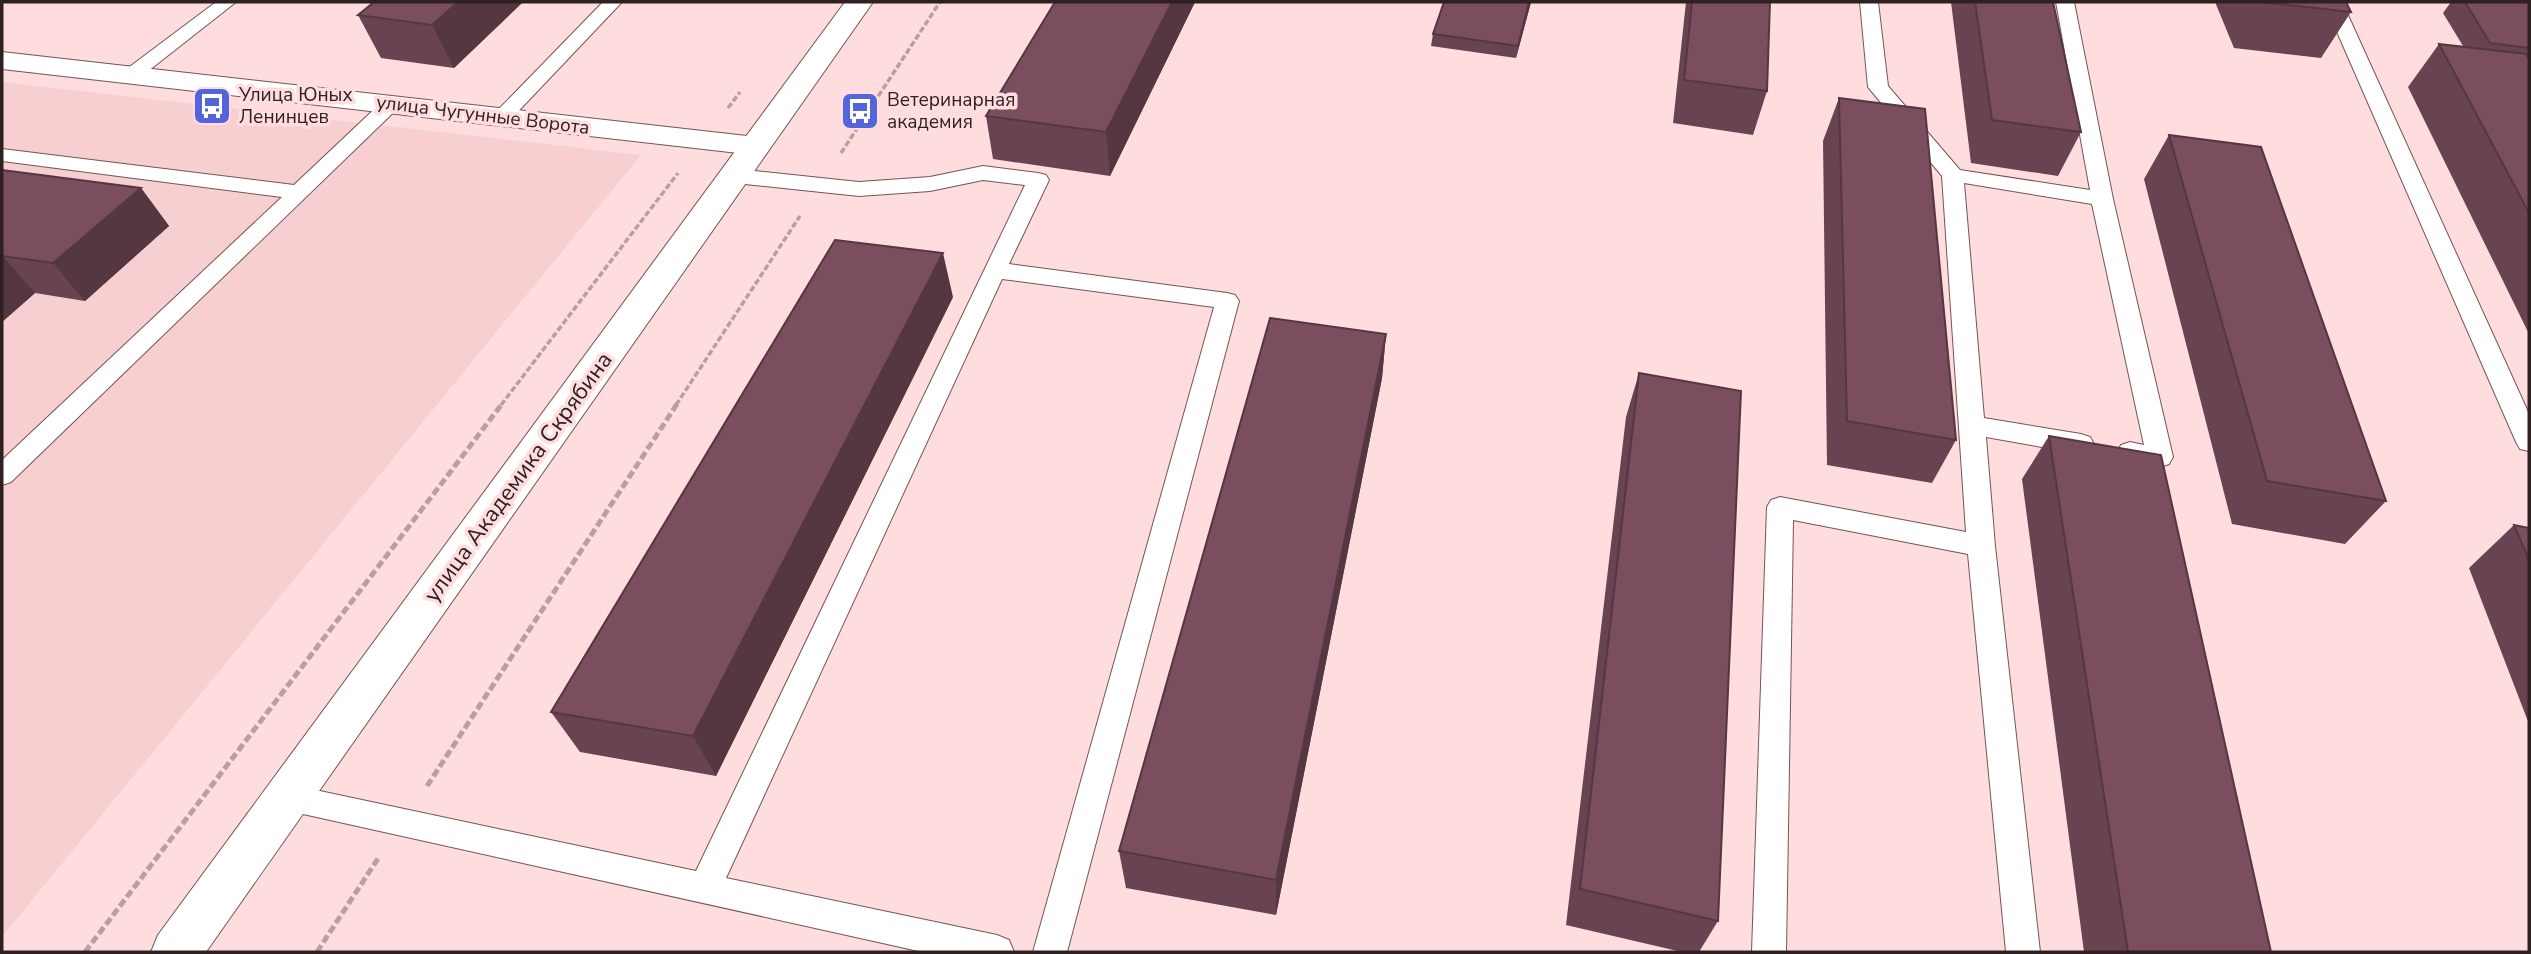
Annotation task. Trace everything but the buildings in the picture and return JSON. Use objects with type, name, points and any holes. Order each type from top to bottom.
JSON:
[{"type":"main road","name":"улица Академика Скрябина","points":[[176,952],[859,2]]},
{"type":"main road","name":"улица Чугунные Ворота","points":[[2,60],[703,141],[745,161]]},
{"type":"lane","points":[[131,75],[227,2]]},
{"type":"lane","points":[[502,117],[612,2]]},
{"type":"lane","points":[[1869,2],[1878,87],[1953,175],[1982,546],[2023,952]]},
{"type":"lane","points":[[1972,425],[2160,457],[2102,199],[2065,2]]},
{"type":"lane","points":[[2333,2],[2529,442]]},
{"type":"lane","points":[[2,475],[391,104]]},
{"type":"lane","points":[[2,155],[299,192]]},
{"type":"lane","points":[[705,887],[1038,180],[983,173],[919,185],[859,189],[821,184],[745,161]]},
{"type":"lane","points":[[1953,175],[2102,199]]},
{"type":"lane","points":[[995,270],[1227,301],[1050,952]]},
{"type":"lane","points":[[1769,952],[1780,506],[1982,546]]},
{"type":"lane","points":[[287,798],[997,952]]},
{"type":"path","points":[[317,952],[940,2]]},
{"type":"path","points":[[85,952],[744,87]]},
{"type":"shaded area","points":[[2,82],[641,155],[2,937]]},
{"type":"place","name":"Улица Юных Ленинцев","points":[[212,106]]},
{"type":"place","name":"Ветеринарная академия","points":[[860,111]]}]
